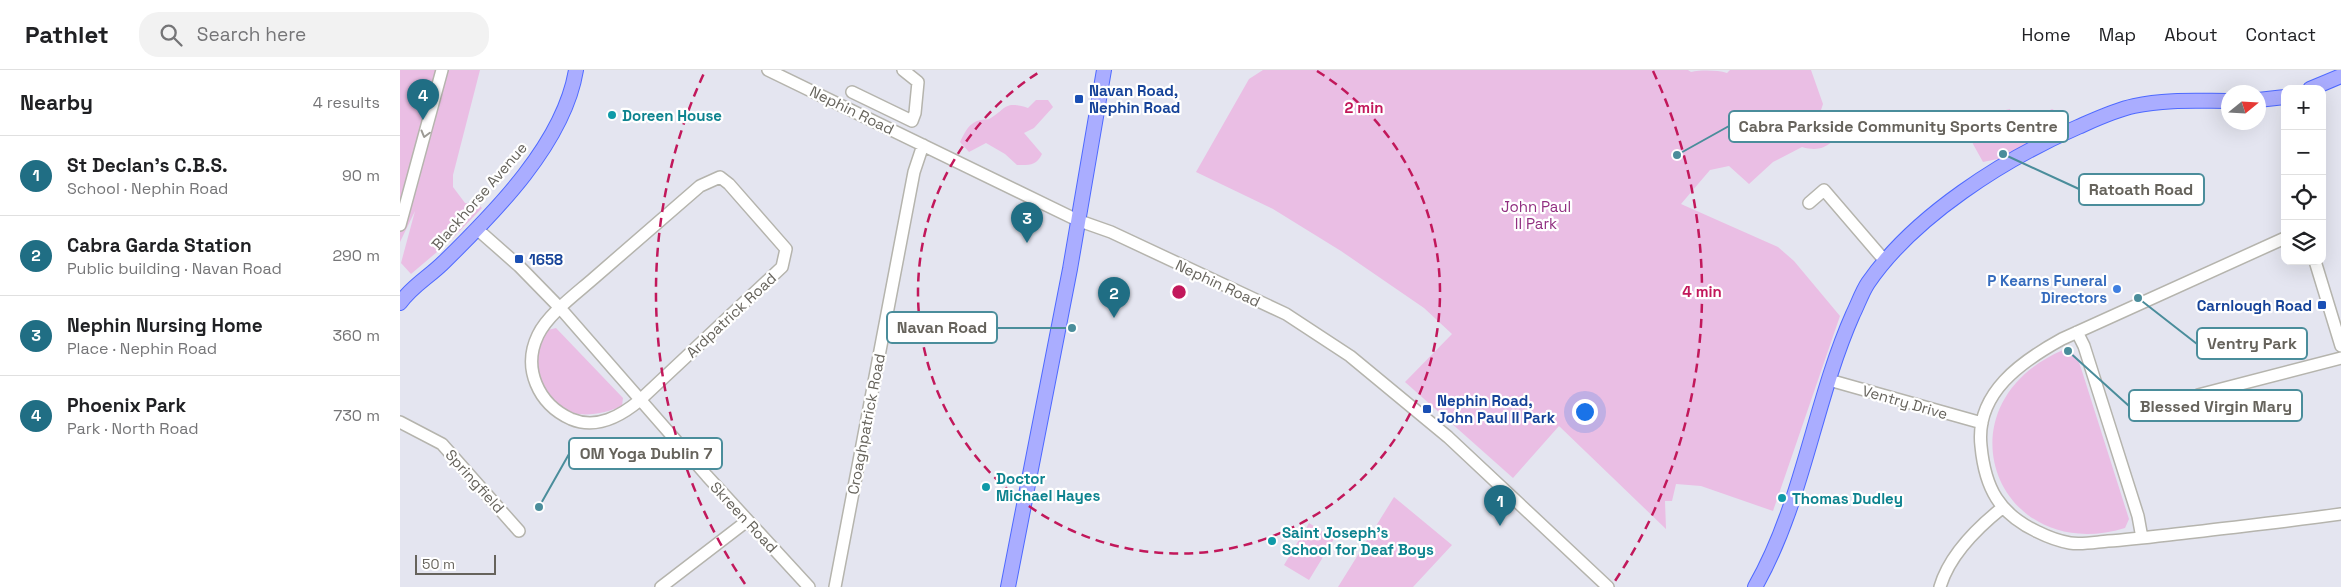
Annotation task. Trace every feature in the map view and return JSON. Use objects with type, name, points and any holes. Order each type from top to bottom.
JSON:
[{"type":"main road","name":"Blackhorse Avenue","points":[[400,303],[412,288],[440,266],[477,229],[513,187],[550,136],[566,107],[576,70]]},
{"type":"main road","points":[[1008,587],[1104,70]]},
{"type":"main road","points":[[2320,85],[2341,76]]},
{"type":"main road","points":[[2266,99],[2281,97]]},
{"type":"main road","points":[[1755,587],[1790,505],[1829,380],[1852,316],[1867,284],[1885,261],[1927,221],[1976,182],[2004,164],[2068,131],[2120,109],[2136,105],[2189,101],[2221,101]]},
{"type":"street","points":[[400,225],[442,70]]},
{"type":"street","name":"Nephin Road","points":[[768,70],[1077,220],[1111,232],[1286,314],[1350,356],[1455,444],[1608,587]]},
{"type":"street","points":[[851,110],[855,94],[912,121],[915,113],[918,82],[903,70]]},
{"type":"street","name":"Croaghpatrick Road","points":[[835,587],[914,172],[924,145]]},
{"type":"street","name":"Ardpatrick Road","points":[[561,309],[700,186],[720,177],[729,184],[778,238],[786,249],[782,267],[640,400]]},
{"type":"street","points":[[1808,203],[1824,190],[1885,261]]},
{"type":"street","name":"Skreen Road","points":[[477,229],[519,266],[561,309],[640,400],[809,587]]},
{"type":"street","points":[[2281,240],[2077,332],[2042,350],[2005,378],[1990,401],[1982,424],[1980,442],[1983,470],[1992,492],[2002,508],[2028,527],[2054,539],[2071,543],[2142,538],[2341,514]]},
{"type":"street","points":[[2317,265],[2341,346]]},
{"type":"street","points":[[561,309],[539,333],[531,355],[533,378],[542,397],[556,412],[576,421],[594,422],[610,420],[640,400]]},
{"type":"street","points":[[2077,332],[2084,346],[2138,516],[2142,538]]},
{"type":"street","points":[[2198,395],[2341,358]]},
{"type":"street","name":"Ventry Drive","points":[[1829,380],[1982,424]]},
{"type":"street","name":"Springfield","points":[[400,422],[442,444],[519,531]]},
{"type":"street","points":[[1940,587],[1944,574],[1956,556],[1987,520],[2002,508]]},
{"type":"street","points":[[661,587],[748,521]]},
{"type":"green space","points":[[400,70],[480,70],[453,175],[453,187],[465,203],[479,205],[482,208],[450,241],[411,274],[401,263],[415,211],[400,242]]},
{"type":"green space","name":"John Paul II Park","points":[[1263,70],[1688,70],[1691,72],[1719,71],[1727,73],[1730,70],[1811,70],[1823,104],[1819,116],[1830,112],[1842,118],[1849,129],[1822,148],[1810,149],[1802,147],[1773,162],[1749,184],[1729,166],[1710,170],[1681,204],[1778,247],[1794,261],[1840,316],[1773,511],[1701,486],[1676,484],[1672,501],[1665,501],[1666,529],[1559,426],[1513,478],[1405,382],[1452,334],[1424,308],[1341,251],[1273,209],[1196,172],[1249,79]]},
{"type":"green space","points":[[1036,100],[1048,100],[1053,107],[1034,128],[1024,133],[1042,154],[1035,163],[1017,165],[1005,154],[986,143],[969,152],[960,142],[973,123],[989,119],[1009,105],[1028,108]]},
{"type":"green space","points":[[2010,109],[2015,123],[2021,124],[2052,109],[2062,114],[2062,122],[2003,158],[1983,162],[1973,144],[1968,126],[1996,112]]},
{"type":"green space","points":[[556,328],[623,398],[622,406],[598,413],[573,413],[559,405],[547,393],[538,378],[535,358],[539,345],[548,330]]},
{"type":"green space","points":[[2063,350],[2075,355],[2081,368],[2129,519],[2125,528],[2081,534],[2044,525],[2016,504],[1998,475],[1992,441],[2000,407],[2023,375]]},
{"type":"green space","points":[[1394,497],[1452,545],[1413,587],[1338,587]]},
{"type":"green space","points":[[1309,523],[1334,539],[1309,580],[1284,565]]},
{"type":"place","name":"Navan Road, Nephin Road","points":[[1079,99]]},
{"type":"place","name":"Doreen House","points":[[612,115]]},
{"type":"place","name":"Phoenix Park","points":[[423,120]]},
{"type":"place","name":"Ratoath Road","points":[[2003,154]]},
{"type":"place","name":"Cabra Parkside Community Sports Centre","points":[[1677,155]]},
{"type":"place","name":"Nephin Nursing Home","points":[[1027,243]]},
{"type":"place","name":"1658","points":[[519,259]]},
{"type":"place","name":"P Kearns Funeral Directors","points":[[2117,289]]},
{"type":"place","name":"Ventry Park","points":[[2138,298]]},
{"type":"place","name":"Carnlough Road","points":[[2322,305]]},
{"type":"place","name":"Cabra Garda Station","points":[[1114,318]]},
{"type":"place","name":"Navan Road","points":[[1072,328]]},
{"type":"place","name":"Blessed Virgin Mary","points":[[2068,351]]},
{"type":"place","name":"Nephin Road, John Paul II Park","points":[[1427,409]]},
{"type":"place","name":"Doctor Michael Hayes","points":[[986,487]]},
{"type":"place","name":"Thomas Dudley","points":[[1782,498]]},
{"type":"place","name":"OM Yoga Dublin 7","points":[[539,507]]},
{"type":"place","name":"St Declan's C.B.S.","points":[[1500,526]]},
{"type":"place","name":"Saint Joseph's School for Deaf Boys","points":[[1272,541]]}]
